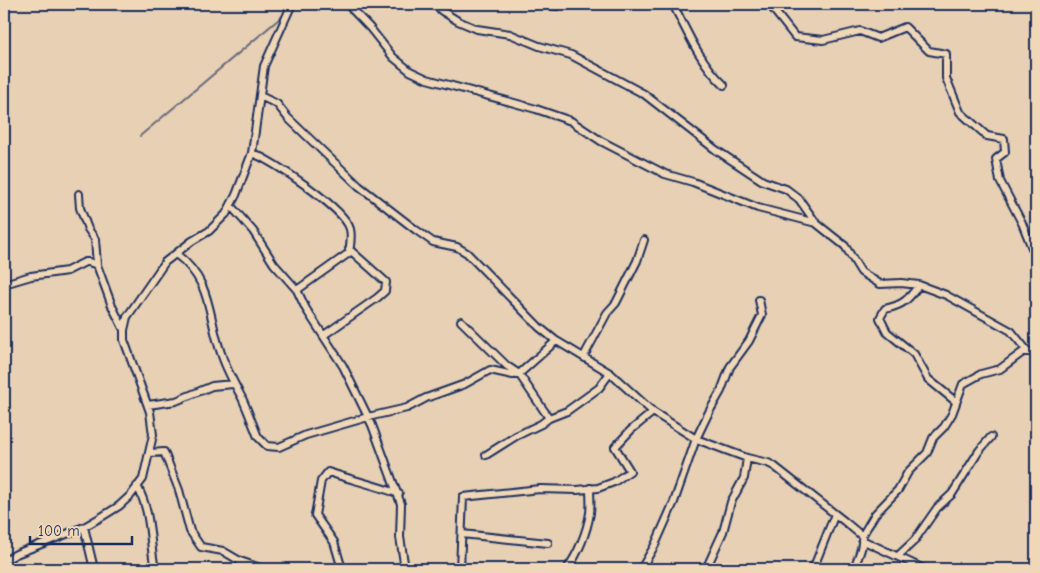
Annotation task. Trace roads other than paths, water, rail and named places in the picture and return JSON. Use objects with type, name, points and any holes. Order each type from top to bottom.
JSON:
[{"type":"street","points":[[4,562],[16,554],[84,527],[119,506],[131,495],[143,479],[150,453],[152,434],[150,412],[124,340],[124,330],[128,317],[165,262],[192,240],[209,231],[226,214],[231,206],[252,153],[264,66],[292,4]]},
{"type":"street","points":[[347,4],[370,28],[392,57],[410,71],[427,79],[536,109],[571,121],[601,141],[665,174],[693,182],[758,208],[816,223]]},
{"type":"street","points":[[434,4],[458,21],[477,29],[510,34],[539,46],[571,55],[644,94],[716,150],[763,181],[786,189],[799,199],[816,223],[845,246],[861,272],[880,284],[919,285],[946,295],[1011,331],[1028,352]]},
{"type":"street","points":[[538,4],[558,6]]},
{"type":"street","points":[[673,4],[688,36],[716,78],[724,85]]},
{"type":"street","points":[[769,4],[795,37],[823,40],[860,31],[878,38],[905,27],[929,52],[946,54],[946,78],[960,112],[987,136],[1004,139],[1005,152],[996,159],[1000,182],[1022,223],[1032,248],[1036,250]]},
{"type":"street","points":[[260,96],[277,104],[288,118],[359,186],[433,242],[457,247],[467,253],[556,341],[610,373],[653,412],[696,439],[746,458],[774,466],[862,538],[924,569]]},
{"type":"street","points":[[252,153],[291,175],[319,196],[339,214],[350,228],[349,253],[297,290]]},
{"type":"street","points":[[79,194],[80,208],[88,229],[95,240],[97,265],[112,306],[124,330]]},
{"type":"street","points":[[231,206],[253,231],[274,264],[297,290],[306,309],[343,366],[368,417],[401,504],[400,537],[405,569]]},
{"type":"street","points":[[584,356],[607,313],[616,302],[637,261],[644,240]]},
{"type":"street","points":[[324,335],[385,291],[386,282],[350,249]]},
{"type":"street","points":[[176,254],[185,261],[198,278],[207,297],[220,352],[233,384],[242,399],[258,437],[267,446],[279,446],[306,435],[407,408],[426,398],[465,384],[490,370],[512,375],[519,374],[556,341]]},
{"type":"street","points":[[4,284],[31,276],[67,272],[84,262],[97,265]]},
{"type":"street","points":[[919,285],[910,297],[899,306],[885,309],[880,318],[887,332],[914,354],[928,379],[955,401]]},
{"type":"street","points":[[641,569],[655,545],[674,502],[696,439],[721,391],[730,367],[749,341],[762,315],[759,300]]},
{"type":"street","points":[[461,321],[507,366],[519,374],[550,418]]},
{"type":"street","points":[[854,569],[857,557],[862,550],[862,538],[875,514],[898,490],[908,472],[927,453],[933,438],[944,428],[952,414],[955,401],[963,384],[981,374],[1000,369],[1023,352],[1036,352]]},
{"type":"street","points":[[486,455],[582,402],[599,388],[610,373]]},
{"type":"street","points":[[148,405],[176,401],[212,386],[233,384]]},
{"type":"street","points":[[460,569],[463,497],[540,489],[577,490],[598,488],[614,482],[630,471],[615,447],[631,430],[653,412]]},
{"type":"street","points":[[898,556],[914,541],[937,508],[952,494],[979,450],[991,437]]},
{"type":"street","points":[[150,453],[164,452],[179,490],[190,531],[201,547],[223,551],[240,561],[263,569]]},
{"type":"street","points":[[706,569],[724,532],[731,502],[744,478],[746,458]]},
{"type":"street","points":[[342,569],[334,542],[315,515],[321,481],[328,472],[372,484],[398,494]]},
{"type":"street","points":[[137,486],[144,500],[151,530],[156,569]]},
{"type":"street","points":[[567,569],[574,560],[590,513],[590,488]]},
{"type":"street","points":[[813,569],[835,514]]},
{"type":"street","points":[[84,527],[94,569]]},
{"type":"street","points":[[462,534],[548,543]]},
{"type":"street","points":[[240,561],[242,569]]},
{"type":"waterway","points":[[293,7],[297,4]]},
{"type":"waterway","points":[[140,136],[285,14]]}]
